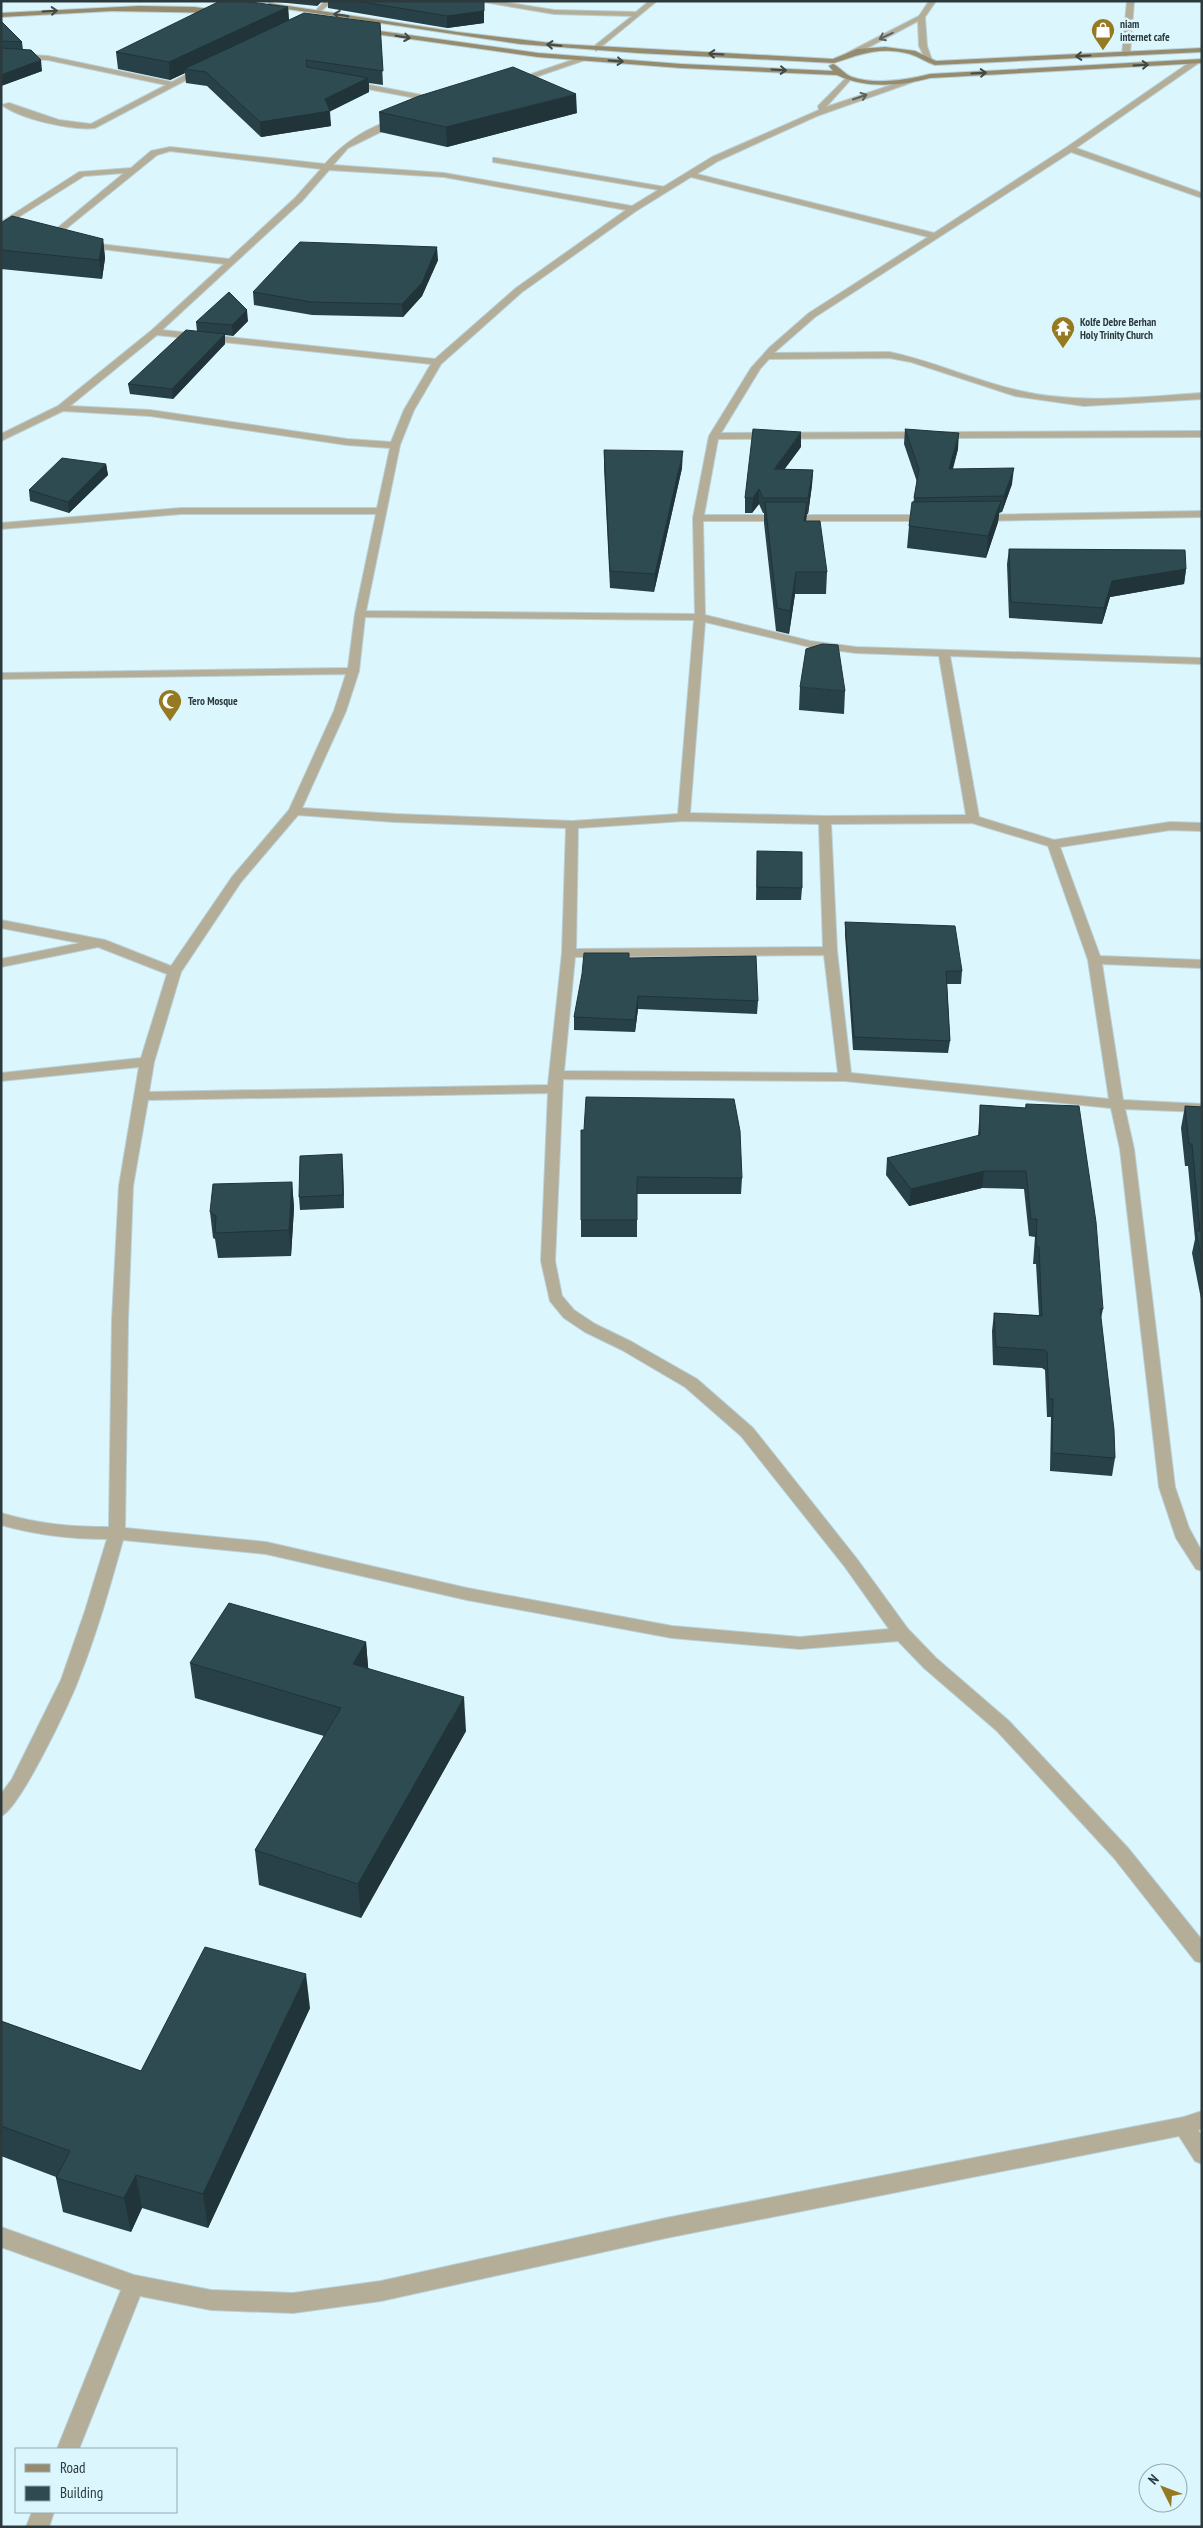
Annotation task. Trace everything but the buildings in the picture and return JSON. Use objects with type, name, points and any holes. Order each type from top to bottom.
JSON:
[{"type":"main road","points":[[259,4],[319,10],[468,36],[596,49],[834,61],[851,53],[894,50],[932,60],[1202,50]]},
{"type":"main road","points":[[1,15],[138,8],[227,12]]},
{"type":"main road","points":[[354,29],[474,47],[584,59],[838,73]]},
{"type":"main road","points":[[930,76],[936,72],[938,67],[932,60]]},
{"type":"main road","points":[[834,61],[833,69],[848,78],[880,83],[909,82],[930,76],[1199,62]]},
{"type":"street","points":[[319,10],[330,1]]},
{"type":"street","points":[[481,1],[554,12],[636,14]]},
{"type":"street","points":[[596,49],[654,1]]},
{"type":"street","points":[[851,53],[921,17],[933,1]]},
{"type":"street","points":[[1126,54],[1131,1]]},
{"type":"street","points":[[921,17],[923,46],[932,60]]},
{"type":"street","points":[[1,55],[48,58],[171,84]]},
{"type":"street","points":[[508,83],[584,59]]},
{"type":"street","points":[[684,816],[700,617],[698,518],[714,436],[756,368],[812,315],[1070,149],[1199,62]]},
{"type":"street","points":[[6,105],[34,116],[74,127],[92,126],[213,64]]},
{"type":"street","points":[[814,114],[836,94],[848,78]]},
{"type":"street","points":[[341,81],[448,102],[433,107]]},
{"type":"street","points":[[1,1809],[19,1783],[70,1680],[94,1611],[116,1532],[120,1320],[126,1186],[147,1062],[174,972],[236,880],[295,811],[324,748],[353,671],[360,614],[383,511],[395,445],[409,410],[437,362],[518,290],[632,208],[715,159],[814,114],[909,82]]},
{"type":"street","points":[[1,438],[61,408],[155,332],[299,199],[338,153],[355,140],[410,116]]},
{"type":"street","points":[[68,242],[55,240],[53,235],[154,153],[170,149],[327,167],[409,171],[444,175],[632,208]]},
{"type":"street","points":[[1070,149],[1202,196]]},
{"type":"street","points":[[496,160],[665,189]]},
{"type":"street","points":[[1,226],[82,174],[133,170]]},
{"type":"street","points":[[689,174],[936,236]]},
{"type":"street","points":[[77,243],[232,262]]},
{"type":"street","points":[[155,332],[437,362]]},
{"type":"street","points":[[768,356],[889,355],[913,360],[1015,393],[1084,403],[1202,396]]},
{"type":"street","points":[[61,408],[150,413],[347,442],[395,445]]},
{"type":"street","points":[[714,436],[1202,434]]},
{"type":"street","points":[[1,526],[181,511],[383,511]]},
{"type":"street","points":[[971,518],[1202,514]]},
{"type":"street","points":[[698,518],[943,518]]},
{"type":"street","points":[[360,614],[700,617],[745,629],[856,650],[1202,661]]},
{"type":"street","points":[[944,654],[973,818]]},
{"type":"street","points":[[1,676],[353,671]]},
{"type":"street","points":[[295,811],[395,818],[572,825],[684,816],[825,820],[973,818],[1053,844],[1170,826],[1202,827]]},
{"type":"street","points":[[825,820],[830,951],[845,1077]]},
{"type":"street","points":[[572,825],[569,953],[556,1082],[548,1261],[556,1297],[569,1314],[590,1328],[627,1346],[690,1383],[747,1432],[851,1563],[902,1634],[930,1663],[1010,1733],[1121,1853],[1202,1955]]},
{"type":"street","points":[[1053,844],[1095,960],[1117,1104],[1127,1149],[1167,1488],[1179,1526],[1191,1552],[1202,1565]]},
{"type":"street","points":[[1,924],[100,943],[174,972]]},
{"type":"street","points":[[1,963],[100,943]]},
{"type":"street","points":[[569,953],[830,951]]},
{"type":"street","points":[[1095,960],[1202,964]]},
{"type":"street","points":[[1,1077],[147,1062]]},
{"type":"street","points":[[140,1096],[556,1082],[845,1077],[1117,1104],[1202,1108]]},
{"type":"street","points":[[1,1520],[32,1528],[66,1533],[116,1532],[266,1548],[467,1594],[672,1632],[800,1643],[902,1634]]},
{"type":"street","points":[[1,2237],[134,2285],[211,2300],[293,2303],[380,2291],[666,2228],[1193,2123],[1202,2155]]},
{"type":"street","points":[[68,2448],[134,2285]]},
{"type":"street","points":[[37,2527],[43,2513]]},
{"type":"place","name":"niam internet cafe","points":[[1103,51]]},
{"type":"place","name":"Kolfe Debre Berhan Holy Trinity Church","points":[[1063,349]]},
{"type":"place","name":"Tero Mosque","points":[[170,722]]}]
